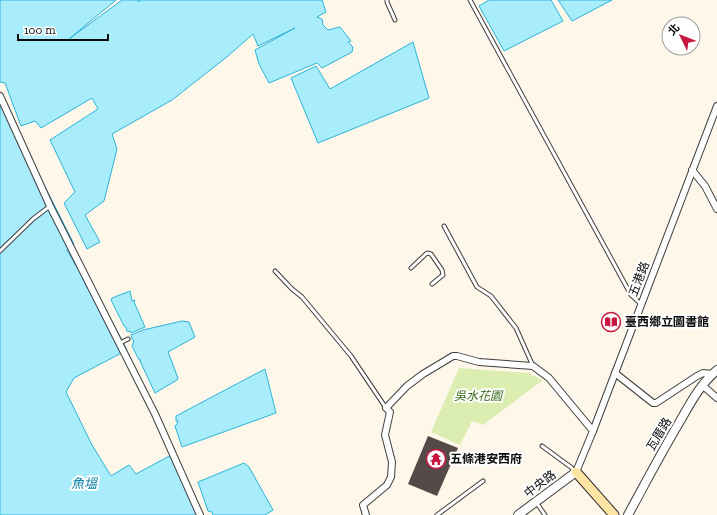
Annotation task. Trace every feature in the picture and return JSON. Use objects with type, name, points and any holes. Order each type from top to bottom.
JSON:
[{"type":"main road","points":[[575,472],[614,515]]},
{"type":"street","points":[[0,96],[50,206],[155,414],[200,515]]},
{"type":"street","name":"五港路","points":[[575,472],[593,431],[642,305],[717,106]]},
{"type":"street","points":[[692,170],[705,186],[717,209]]},
{"type":"street","points":[[366,515],[363,505],[388,485],[391,477],[392,462],[385,435],[390,412],[386,408],[407,386],[423,374],[453,356],[479,362],[533,366],[549,378],[593,431]]},
{"type":"street","points":[[615,373],[653,403],[656,403],[697,376],[703,373],[715,372]]},
{"type":"street","name":"瓦厝路","points":[[628,515],[653,467],[702,385],[715,372]]},
{"type":"street","points":[[702,385],[717,398]]},
{"type":"street","name":"中央路","points":[[518,515],[575,472]]},
{"type":"lane","points":[[387,0],[395,20]]},
{"type":"lane","points":[[470,0],[631,296],[642,305]]},
{"type":"lane","points":[[0,251],[32,220],[50,206]]},
{"type":"lane","points":[[444,226],[477,287],[491,296],[516,328],[533,366]]},
{"type":"lane","points":[[411,268],[426,253],[431,254],[442,270],[443,275],[432,284]]},
{"type":"lane","points":[[275,271],[302,297],[351,356],[386,408]]},
{"type":"lane","points":[[120,343],[128,339]]},
{"type":"lane","points":[[542,446],[572,468],[575,472]]},
{"type":"lane","points":[[437,515],[483,481]]},
{"type":"lane","points":[[536,502],[545,515]]},
{"type":"green space","name":"吳水花園","points":[[459,368],[528,373],[543,380],[483,425],[472,421],[460,445],[431,432]]},
{"type":"water","points":[[0,0],[116,0],[69,39],[122,0],[138,0],[139,2],[140,0],[322,0],[326,12],[317,17],[322,19],[323,25],[328,30],[340,27],[351,41],[348,42],[353,47],[352,52],[322,68],[317,63],[269,83],[259,64],[255,50],[295,28],[258,46],[253,34],[228,56],[172,100],[112,134],[117,149],[104,201],[85,215],[100,242],[87,249],[64,203],[75,192],[50,140],[98,109],[92,98],[41,128],[35,121],[21,126],[5,83],[0,82]]},
{"type":"water","points":[[489,0],[551,0],[563,21],[504,51],[479,6]]},
{"type":"water","points":[[558,0],[612,0],[572,21]]},
{"type":"water","points":[[413,42],[429,98],[318,143],[291,78],[316,66],[330,89]]},
{"type":"water","name":"魚塭","points":[[0,98],[74,244],[67,250],[76,266],[82,273],[80,274],[83,276],[82,277],[88,289],[94,287],[127,350],[74,378],[66,392],[92,445],[111,476],[129,465],[136,474],[173,454],[201,515],[0,515]]},
{"type":"water","points":[[130,291],[132,301],[135,300],[134,302],[145,327],[131,333],[130,331],[128,332],[126,330],[127,328],[124,326],[111,300],[112,298]]},
{"type":"water","points":[[182,321],[189,322],[195,337],[168,352],[178,378],[155,393],[140,361],[141,360],[139,360],[132,346],[134,341],[131,335],[143,330]]},
{"type":"water","points":[[265,369],[276,413],[182,447],[175,426],[178,421],[176,421],[176,416]]},
{"type":"water","points":[[244,463],[249,467],[273,510],[265,515],[213,515],[212,512],[208,511],[198,482]]},
{"type":"building","name":"五條港安西府","points":[[428,436],[458,448],[437,496],[408,484]]},
{"type":"place","name":"臺西鄉立圖書館","points":[[611,322]]},
{"type":"place","name":"五條港安西府","points":[[436,459]]}]
